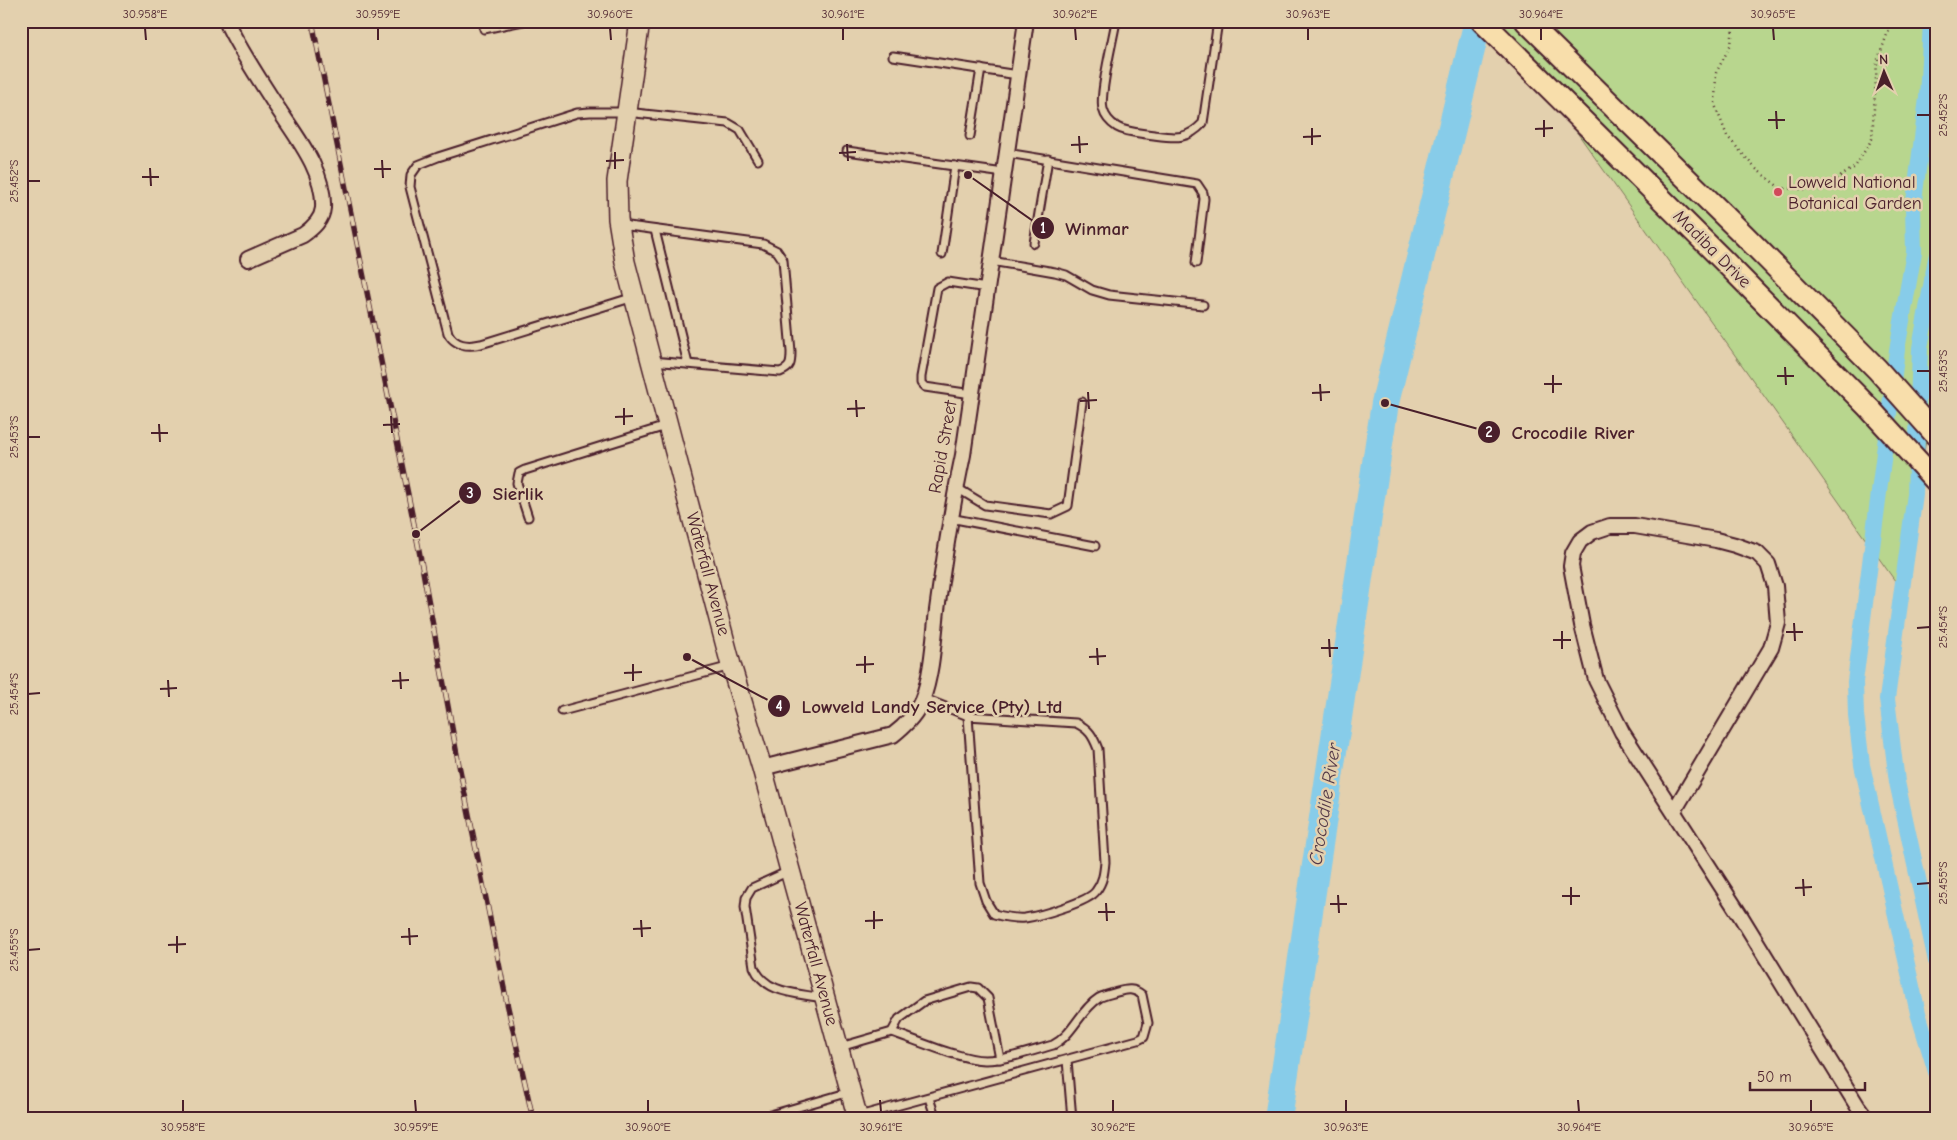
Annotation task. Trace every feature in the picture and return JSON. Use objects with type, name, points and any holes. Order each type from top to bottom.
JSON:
[{"type":"main road","name":"Madiba Drive","points":[[1482,21],[1574,110],[1868,408],[1931,476]]},
{"type":"main road","name":"Madiba Drive","points":[[1526,21],[1744,235],[1876,369],[1934,433]]},
{"type":"street","points":[[226,21],[244,56],[315,170],[323,201],[321,216],[311,230],[248,259]]},
{"type":"street","name":"Waterfall Avenue","points":[[640,21],[617,181],[619,225],[624,262],[732,665],[858,1118]]},
{"type":"street","name":"Rapid Street","points":[[762,768],[893,735],[916,712],[923,698],[930,666],[950,518],[972,394],[1026,21]]},
{"type":"street","points":[[1674,811],[1771,648],[1778,623],[1775,586],[1768,564],[1757,553],[1736,544],[1635,526],[1610,526],[1592,532],[1580,541],[1573,553],[1571,566],[1582,625],[1596,680],[1622,732],[1674,811],[1858,1108],[1867,1119]]},
{"type":"lane","points":[[484,29],[523,21]]},
{"type":"lane","points":[[1116,21],[1102,102],[1105,116],[1117,127],[1125,130],[1174,138],[1191,134],[1203,123],[1218,21]]},
{"type":"lane","points":[[893,56],[1018,75]]},
{"type":"lane","points":[[970,136],[981,69]]},
{"type":"lane","points":[[634,297],[481,344],[466,346],[458,344],[451,339],[448,333],[410,187],[411,175],[414,169],[418,165],[438,157],[577,113],[590,112],[626,112],[731,124],[745,137],[758,160]]},
{"type":"lane","points":[[847,151],[1004,173]]},
{"type":"lane","points":[[1007,153],[1198,184],[1204,199],[1196,263]]},
{"type":"lane","points":[[1034,243],[1048,159]]},
{"type":"lane","points":[[942,254],[955,166]]},
{"type":"lane","points":[[619,225],[763,244],[777,251],[783,260],[791,352],[790,366],[780,372],[652,361]]},
{"type":"lane","points":[[655,230],[688,364]]},
{"type":"lane","points":[[991,261],[1066,275],[1092,290],[1109,295],[1203,305]]},
{"type":"lane","points":[[972,394],[926,387],[921,383],[921,377],[937,288],[948,282],[987,288]]},
{"type":"lane","points":[[956,488],[985,506],[1051,514],[1068,506],[1082,402]]},
{"type":"lane","points":[[528,517],[517,483],[519,473],[669,426]]},
{"type":"lane","points":[[950,518],[1095,546]]},
{"type":"lane","points":[[562,711],[732,665]]},
{"type":"lane","points":[[923,698],[968,716],[1076,722],[1086,727],[1093,736],[1098,749],[1105,862],[1104,878],[1096,893],[1084,901],[1026,918],[1009,918],[994,914],[986,902],[980,883],[968,716]]},
{"type":"lane","points":[[790,871],[752,888],[746,898],[744,907],[754,967],[764,982],[776,990],[825,998]]},
{"type":"lane","points":[[892,1032],[899,1019],[924,1001],[964,987],[978,988],[988,998],[1000,1059]]},
{"type":"lane","points":[[838,1048],[892,1032],[969,1058],[983,1060],[1000,1059],[1053,1045],[1061,1041],[1099,998],[1127,989],[1134,990],[1142,995],[1148,1023],[1144,1037],[1138,1040],[858,1118]]},
{"type":"lane","points":[[1067,1060],[1072,1119]]},
{"type":"lane","points":[[757,1119],[851,1092]]},
{"type":"lane","points":[[929,1098],[936,1119]]},
{"type":"path","points":[[1734,21],[1730,44],[1716,73],[1715,105],[1726,136],[1755,168],[1780,188],[1820,190],[1855,167],[1872,139],[1876,62],[1892,21]]},
{"type":"green space","name":"Lowveld National Botanical Garden","points":[[1498,21],[1936,21],[1936,364],[1905,595]]},
{"type":"waterway","name":"Crocodile River","points":[[1278,1119],[1385,403],[1478,21]]},
{"type":"waterway","points":[[1931,21],[1927,98],[1913,209],[1914,252],[1897,350],[1855,682],[1856,715],[1862,765],[1918,1013],[1936,1072]]},
{"type":"waterway","points":[[1936,258],[1920,348],[1915,494],[1887,699],[1897,782],[1936,961]]},
{"type":"railway","points":[[312,21],[416,534],[458,760],[507,1003],[533,1119]]},
{"type":"place","name":"Winmar","points":[[968,175]]},
{"type":"place","name":"Lowveld National Botanical Garden","points":[[1778,192]]},
{"type":"place","name":"Crocodile River","points":[[1385,403]]},
{"type":"place","name":"Sierlik","points":[[416,534]]},
{"type":"place","name":"Lowveld Landy Service (Pty) Ltd","points":[[687,657]]}]
